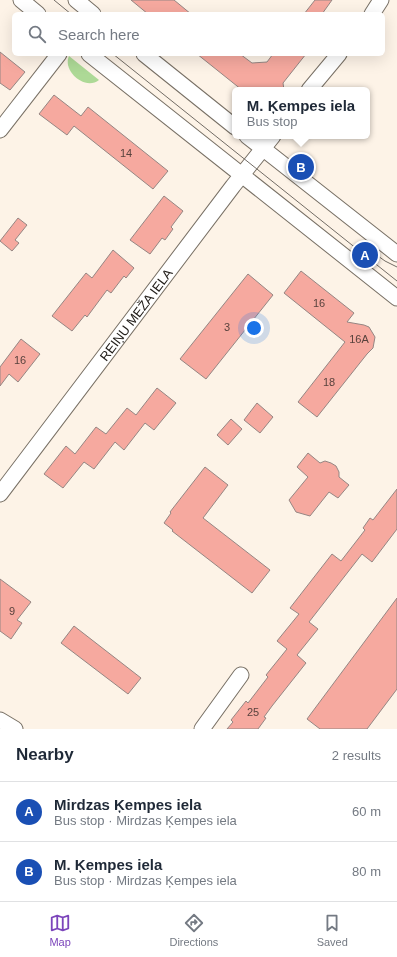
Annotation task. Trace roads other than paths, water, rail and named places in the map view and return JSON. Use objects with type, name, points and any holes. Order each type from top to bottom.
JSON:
[{"type":"street","points":[[20,0],[35,12]]},
{"type":"street","points":[[76,0],[91,12]]},
{"type":"street","points":[[373,12],[381,0]]},
{"type":"street","points":[[0,130],[57,56]]},
{"type":"street","points":[[92,56],[397,298]]},
{"type":"street","points":[[146,56],[232,125]]},
{"type":"street","points":[[312,87],[337,56]]},
{"type":"street","points":[[251,139],[397,254]]},
{"type":"street","name":"REIŅU MEŽA IELA","points":[[0,494],[271,139]]},
{"type":"street","points":[[202,729],[242,676]]},
{"type":"street","points":[[0,720],[15,729]]},
{"type":"tram line","points":[[54,0],[69,12]]},
{"type":"tram line","points":[[116,56],[397,281]]},
{"type":"tram line","points":[[360,243],[385,261],[397,267]]},
{"type":"place","name":"M. Ķempes iela","points":[[301,167]]},
{"type":"place","name":"Mirdzas Ķempes iela","points":[[365,255]]}]
